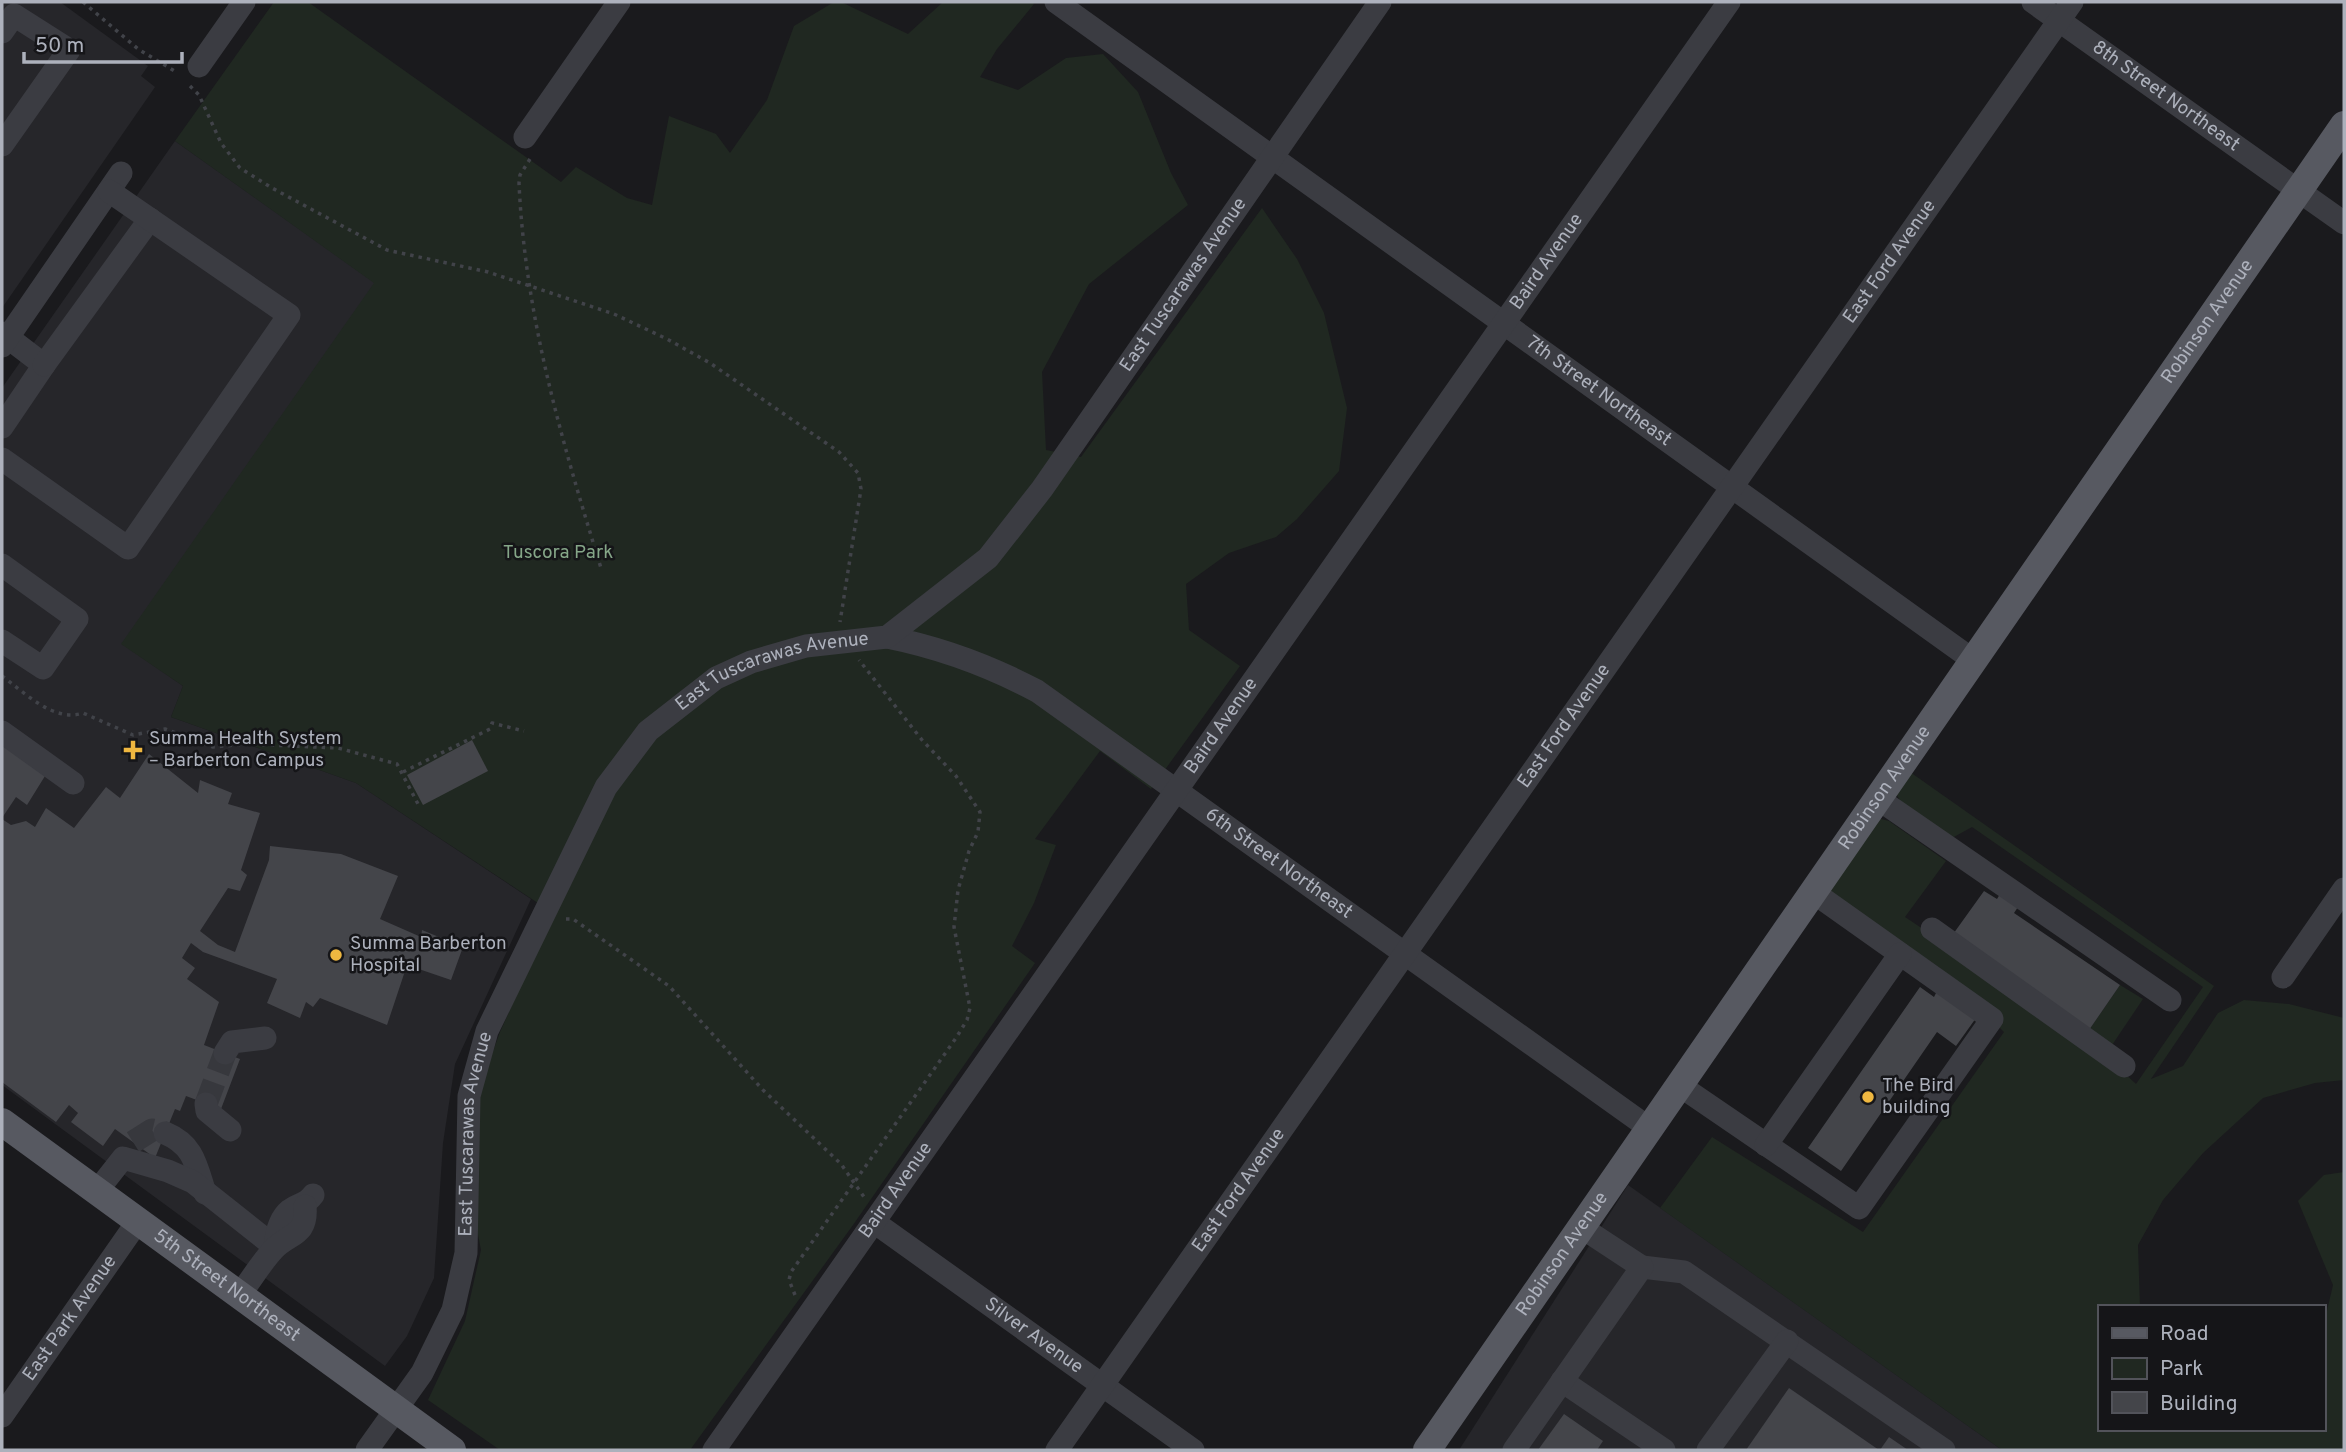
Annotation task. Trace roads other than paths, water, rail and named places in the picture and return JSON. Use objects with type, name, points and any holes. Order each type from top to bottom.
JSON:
[{"type":"main road","name":"Robinson Avenue","points":[[1427,1450],[2344,125]]},
{"type":"main road","name":"5th Street Northeast","points":[[2,1122],[452,1450]]},
{"type":"street","points":[[189,75],[244,2]]},
{"type":"street","points":[[528,147],[619,2]]},
{"type":"street","name":"7th Street Northeast","points":[[1056,2],[1271,159],[1973,660]]},
{"type":"street","name":"East Tuscarawas Avenue","points":[[367,1450],[422,1373],[453,1310],[466,1253],[469,1096],[487,1031],[606,788],[648,731],[716,678],[751,662],[806,646],[887,637],[988,558],[1016,524],[1380,2]]},
{"type":"street","name":"Baird Avenue","points":[[714,1450],[1729,2]]},
{"type":"street","name":"8th Street Northeast","points":[[2033,2],[2065,11],[2298,191],[2344,223]]},
{"type":"street","name":"East Ford Avenue","points":[[1057,1450],[2065,11]]},
{"type":"street","points":[[2,32],[13,15],[69,50],[2,145]]},
{"type":"street","points":[[2,459],[128,548],[289,315],[150,219],[115,182],[4,339],[44,365]]},
{"type":"street","points":[[2,427],[150,219]]},
{"type":"street","points":[[2,565],[77,619],[43,668],[2,641]]},
{"type":"street","name":"6th Street Northeast","points":[[887,637],[951,651],[985,664],[1037,691],[1649,1128]]},
{"type":"street","points":[[2,732],[73,783]]},
{"type":"street","points":[[1877,798],[2170,1000]]},
{"type":"street","points":[[2283,977],[2344,889]]},
{"type":"street","points":[[1679,1085],[1859,1208],[1992,1019],[1813,892]]},
{"type":"street","points":[[1932,929],[2124,1066]]},
{"type":"street","points":[[1766,1145],[1900,954]]},
{"type":"street","points":[[225,1054],[232,1042],[265,1038]]},
{"type":"street","points":[[206,1104],[207,1111],[230,1130]]},
{"type":"street","points":[[165,1133],[183,1141],[194,1158],[205,1193]]},
{"type":"street","points":[[97,1191],[128,1150],[205,1193],[275,1247]]},
{"type":"street","points":[[240,1294],[275,1247],[278,1227],[290,1210],[310,1200]]},
{"type":"street","name":"Silver Avenue","points":[[878,1217],[1193,1450]]},
{"type":"street","name":"East Park Avenue","points":[[2,1416],[138,1221]]},
{"type":"street","points":[[1581,1227],[1642,1267],[1684,1272],[1944,1450]]},
{"type":"street","points":[[1514,1450],[1642,1267]]},
{"type":"street","points":[[1708,1450],[1787,1341]]},
{"type":"street","points":[[1562,1381],[1664,1450]]},
{"type":"tunnel","points":[[206,1104],[225,1053]]},
{"type":"tunnel","points":[[133,1142],[152,1130],[165,1133]]},
{"type":"place","name":"Summa Health System – Barberton Campus","points":[[133,750]]},
{"type":"place","name":"Summa Barberton Hospital","points":[[336,955]]},
{"type":"place","name":"The Bird building","points":[[1868,1097]]},
{"type":"park label","name":"Tuscora Park","points":[[558,553]]}]
